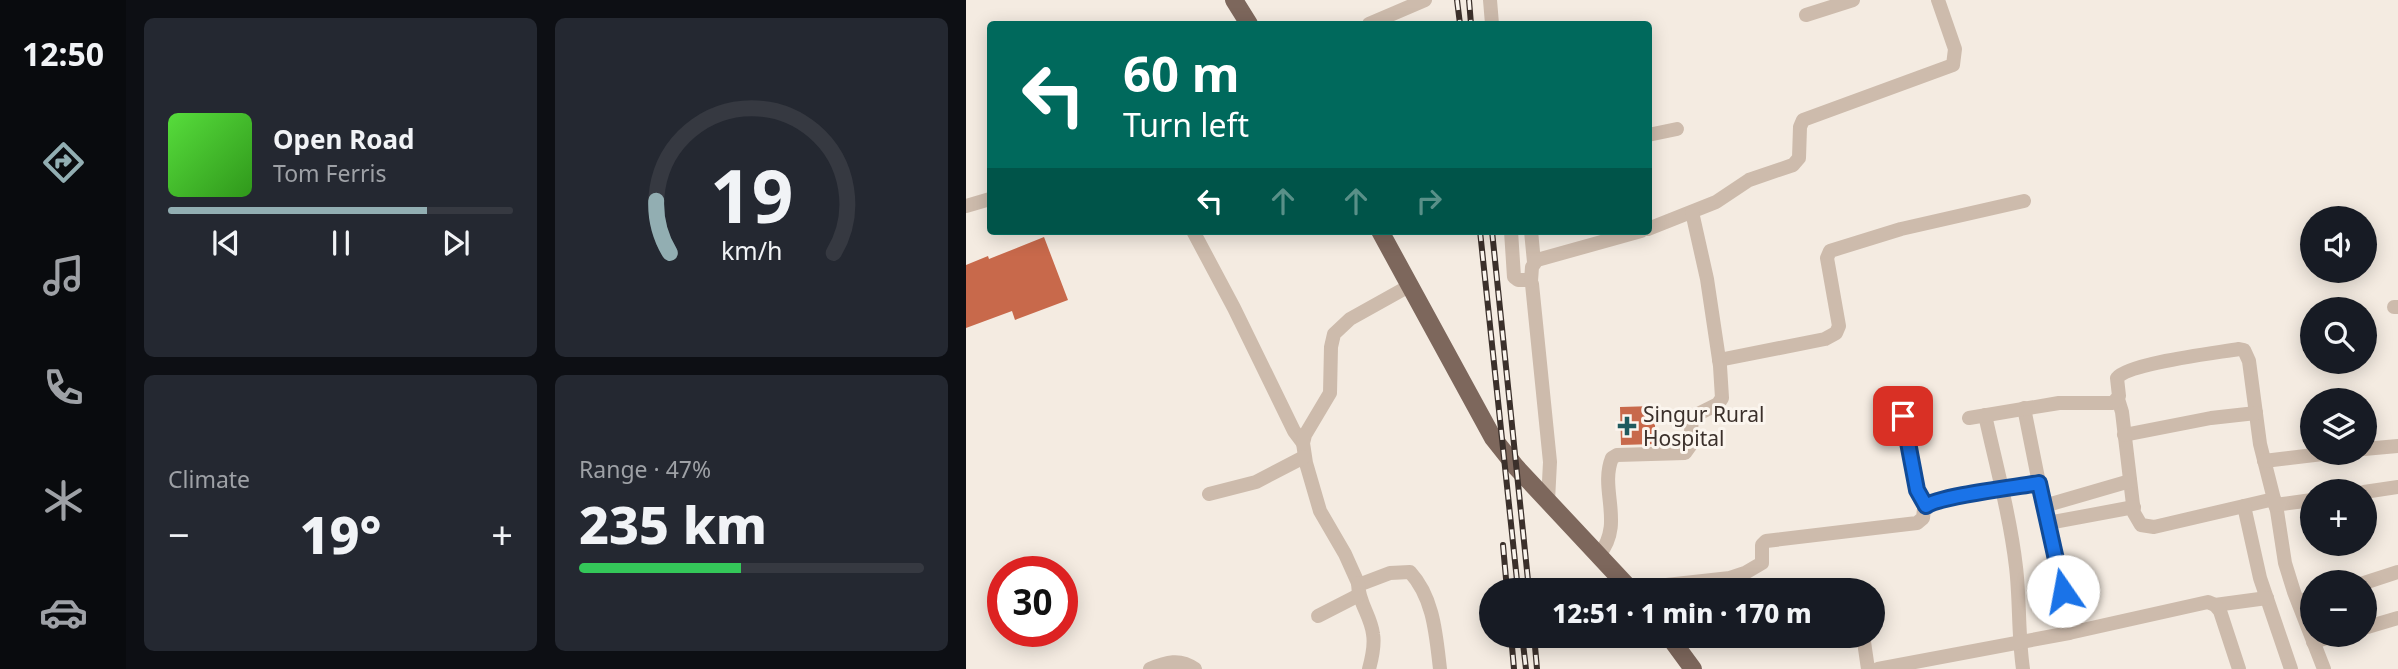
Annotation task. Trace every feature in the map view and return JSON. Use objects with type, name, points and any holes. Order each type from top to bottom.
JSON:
[{"type":"main road","points":[[1234,0],[1247,21]]},
{"type":"main road","points":[[1382,235],[1493,438],[1516,467],[1620,578]]},
{"type":"main road","points":[[1678,648],[1693,669]]},
{"type":"street","points":[[1376,21],[1426,0]]},
{"type":"street","points":[[1490,0],[1492,21]]},
{"type":"street","points":[[1806,15],[1853,0]]},
{"type":"street","points":[[1652,227],[1720,200],[1749,180],[1793,165],[1799,158],[1800,127],[1804,120],[1953,65],[1955,50],[1938,0]]},
{"type":"street","points":[[1652,134],[1677,129]]},
{"type":"street","points":[[966,206],[987,200]]},
{"type":"street","points":[[1719,360],[1825,339],[1836,334],[1839,326],[1827,258],[1830,251],[1901,229],[2024,201]]},
{"type":"street","points":[[1599,555],[1611,532],[1610,460],[1618,455],[1687,451],[1690,446],[1692,417],[1718,404],[1722,398],[1703,255],[1692,212]]},
{"type":"street","points":[[1195,235],[1304,450],[1320,511],[1345,554],[1373,631],[1373,652],[1369,669]]},
{"type":"street","points":[[1511,235],[1514,277],[1531,281]]},
{"type":"street","points":[[1531,235],[1534,262],[1531,281],[1550,462],[1548,500]]},
{"type":"street","points":[[1534,262],[1627,235]]},
{"type":"street","points":[[1304,450],[1305,435],[1330,393],[1331,347],[1334,334],[1350,319],[1410,285]]},
{"type":"street","points":[[2300,501],[2275,502],[2244,506],[2144,527],[2138,522],[2134,507],[2117,378],[2125,371],[2164,362],[2244,350],[2249,361],[2264,461],[2275,502],[2285,563],[2300,590]]},
{"type":"street","points":[[1969,418],[2059,403],[2110,404],[2118,399]]},
{"type":"street","points":[[2024,408],[2069,633]]},
{"type":"street","points":[[2124,435],[2256,412]]},
{"type":"street","points":[[1986,415],[2016,568],[2019,642],[2023,669]]},
{"type":"street","points":[[1903,416],[1917,490],[1926,506]]},
{"type":"street","points":[[2377,448],[2398,446]]},
{"type":"street","points":[[1209,494],[1256,482],[1304,450]]},
{"type":"street","points":[[2264,461],[2300,457]]},
{"type":"street","points":[[2044,506],[2130,481]]},
{"type":"street","points":[[1730,578],[1762,563],[1762,545],[1766,541],[1917,523],[1923,519],[1926,506],[1930,502],[2039,483]]},
{"type":"street","points":[[2377,490],[2398,487]]},
{"type":"street","points":[[2244,506],[2252,548],[2291,669]]},
{"type":"street","points":[[2048,523],[2134,507]]},
{"type":"street","points":[[1318,616],[1359,589],[1361,584],[1405,570],[1413,574],[1432,616],[1440,669]]},
{"type":"street","points":[[2377,579],[2398,572]]},
{"type":"street","points":[[1878,669],[2069,633],[2203,603],[2215,605],[2267,598]]},
{"type":"street","points":[[2215,605],[2220,611],[2239,669]]},
{"type":"street","points":[[2377,624],[2398,618]]},
{"type":"street","points":[[2316,647],[2324,669]]},
{"type":"street","points":[[1865,648],[1868,669]]},
{"type":"street","points":[[1150,669],[1176,662],[1185,663],[1195,669]]},
{"type":"building","points":[[1044,237],[1068,300],[1015,320],[1012,311],[966,328],[966,265],[988,256],[989,259]]},
{"type":"building","points":[[1655,406],[1655,444],[1621,445],[1620,407]]},
{"type":"railway","points":[[1457,0],[1460,21]]},
{"type":"railway","points":[[1469,0],[1471,21]]},
{"type":"railway","points":[[1480,235],[1517,578]]},
{"type":"railway","points":[[1492,235],[1528,578]]},
{"type":"railway","points":[[1503,545],[1506,578]]},
{"type":"railway","points":[[1512,648],[1514,669]]},
{"type":"railway","points":[[1524,648],[1526,669]]},
{"type":"railway","points":[[1535,648],[1537,669]]},
{"type":"place","name":"Singur Rural Hospital","points":[[1627,426]]},
{"type":"route","points":[[1903,416],[1917,490],[1926,506],[1930,502],[2039,483],[2063,591]]}]
